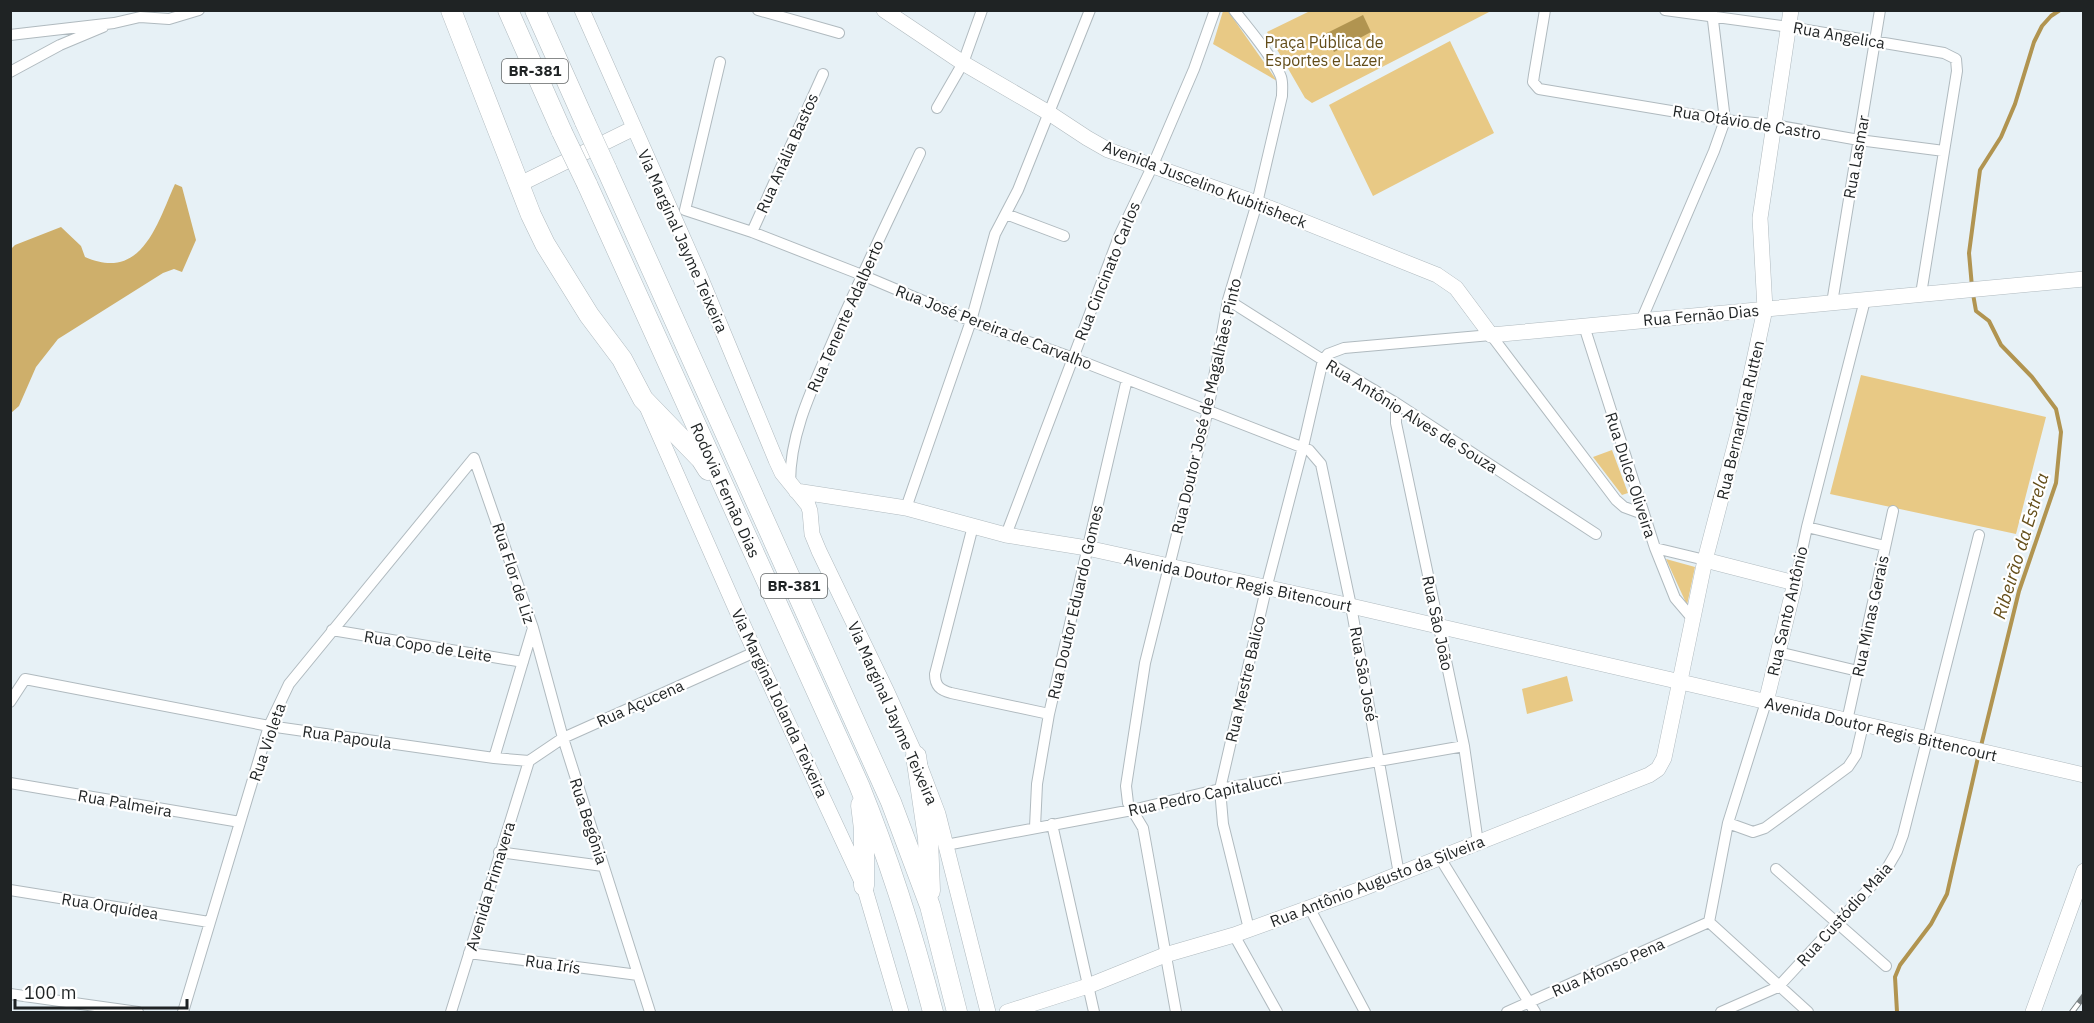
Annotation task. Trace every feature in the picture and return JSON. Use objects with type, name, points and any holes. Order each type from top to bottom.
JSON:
[{"type":"highway","points":[[451,10],[518,185],[545,244],[589,315],[622,359],[643,399],[701,459],[733,509]]},
{"type":"highway","name":"Rodovia Fernão Dias","points":[[508,10],[859,785],[881,838],[905,910],[933,1012]]},
{"type":"highway","name":"Rodovia Fernão Dias","points":[[535,10],[891,802],[930,906],[957,1012]]},
{"type":"highway","points":[[915,756],[928,838],[930,906]]},
{"type":"highway","points":[[859,785],[864,829],[864,886]]},
{"type":"street","points":[[10,35],[114,23],[141,17],[170,19],[199,10]]},
{"type":"street","name":"Via Marginal Jayme Teixeira","points":[[582,10],[790,483],[810,511],[812,534],[819,551],[915,756],[938,814],[988,1012]]},
{"type":"street","points":[[758,10],[839,33]]},
{"type":"street","name":"Avenida Juscelino Kubitisheck","points":[[884,10],[963,63],[1087,138],[1126,158],[1257,203],[1447,280],[1456,288],[1491,335]]},
{"type":"street","points":[[937,108],[963,63],[982,10]]},
{"type":"street","points":[[906,508],[971,321],[993,243],[1090,10]]},
{"type":"street","name":"Rua Cincinato Carlos","points":[[1006,535],[1120,234],[1194,69],[1215,10]]},
{"type":"street","name":"Rua Doutor José de Magalhães Pinto","points":[[1176,1012],[1143,828],[1131,810],[1126,797],[1126,786],[1145,663],[1208,410],[1228,300],[1257,203],[1282,85],[1277,70],[1234,10]]},
{"type":"street","name":"Rua Otávio de Castro","points":[[1545,10],[1533,82],[1539,89],[1725,120],[1774,125],[1859,140],[1944,151]]},
{"type":"street","name":"Rua Angelica","points":[[1665,10],[1712,14],[1941,52],[1954,57],[1957,63],[1944,151]]},
{"type":"street","name":"Rua Bernardina Rutten","points":[[1678,683],[1705,560],[1740,426],[1765,309],[1760,218],[1791,10]]},
{"type":"street","name":"Rua Lasmar","points":[[1832,303],[1880,10]]},
{"type":"street","points":[[1641,321],[1714,151],[1725,120],[1712,14]]},
{"type":"street","points":[[10,72],[60,45],[114,23]]},
{"type":"street","name":"Rua José Pereira de Carvalho","points":[[720,62],[685,210],[752,232],[971,321],[1303,447]]},
{"type":"street","name":"Rua Anália Bastos","points":[[752,232],[823,74]]},
{"type":"street","points":[[518,185],[634,128]]},
{"type":"street","points":[[1922,294],[1944,151]]},
{"type":"street","name":"Rua Tenente Adalberto","points":[[790,483],[794,449],[808,397],[862,275],[920,153]]},
{"type":"street","points":[[1006,214],[1064,236]]},
{"type":"street","name":"Rua Fernão Dias","points":[[1323,360],[1328,354],[1344,348],[1991,289],[2083,275]]},
{"type":"street","name":"Rua Antônio Alves de Souza","points":[[1228,300],[1396,403],[1596,534]]},
{"type":"street","name":"Rua Santo Antônio","points":[[1709,921],[1728,823],[1766,702],[1807,527],[1865,300]]},
{"type":"street","name":"Rua Dulce Oliveira","points":[[1584,326],[1655,548],[1675,598],[1692,618]]},
{"type":"street","points":[[1491,335],[1616,500],[1624,507],[1643,514]]},
{"type":"street","name":"Rua Mestre Balico","points":[[1249,929],[1223,824],[1220,789],[1266,589],[1323,360]]},
{"type":"street","name":"Rua Doutor Eduardo Gomes","points":[[1035,827],[1037,784],[1049,714],[1127,379]]},
{"type":"street","name":"Via Marginal Iolanda Teixeira","points":[[643,399],[755,652],[864,886],[901,1012]]},
{"type":"street","name":"Rua São João","points":[[1396,403],[1396,423],[1464,746],[1478,843]]},
{"type":"street","name":"Rua São José","points":[[1303,447],[1310,450],[1321,464],[1351,606],[1399,874]]},
{"type":"street","name":"Rua Flor de Liz","points":[[474,458],[533,628],[494,758]]},
{"type":"street","name":"Rua Violeta","points":[[183,1012],[269,726],[289,684],[474,458]]},
{"type":"street","name":"Avenida Doutor Regis Bitencourt","points":[[790,483],[906,508],[1006,535],[1087,548],[1351,606],[1678,683]]},
{"type":"street","name":"Rua Minas Gerais","points":[[1847,721],[1893,511]]},
{"type":"street","points":[[973,526],[935,674],[935,682],[938,687],[951,693],[1049,714]]},
{"type":"street","points":[[1807,527],[1885,546]]},
{"type":"street","name":"Rua Custódio Maia","points":[[1720,1012],[1778,987],[1886,870],[1897,851],[1928,740],[1979,536]]},
{"type":"street","points":[[1655,548],[1795,583]]},
{"type":"street","name":"Rua Begônia","points":[[533,628],[563,738],[650,1012]]},
{"type":"street","name":"Rua Copo de Leite","points":[[332,630],[523,662]]},
{"type":"street","name":"Rua Açucena","points":[[529,761],[563,738],[755,652]]},
{"type":"street","points":[[1778,652],[1858,670]]},
{"type":"street","name":"Rua Papoula","points":[[10,702],[25,679],[269,726],[529,761]]},
{"type":"street","name":"Avenida Doutor Regis Bittencourt","points":[[1678,683],[2084,776]]},
{"type":"street","name":"Rua Antônio Augusto da Silveira","points":[[1007,1012],[1088,986],[1165,955],[1234,935],[1309,908],[1656,771],[1664,758],[1678,683]]},
{"type":"street","points":[[1728,823],[1753,832],[1764,828],[1842,773],[1856,755],[1863,725]]},
{"type":"street","name":"Rua Pedro Capitalucci","points":[[946,845],[1131,810],[1220,789],[1464,746]]},
{"type":"street","name":"Avenida Primavera","points":[[451,1012],[529,761]]},
{"type":"street","name":"Rua Palmeira","points":[[10,783],[240,822]]},
{"type":"street","points":[[1052,824],[1094,1012]]},
{"type":"street","points":[[500,852],[603,866]]},
{"type":"street","points":[[1440,858],[1532,1008]]},
{"type":"street","points":[[1776,869],[1886,966]]},
{"type":"street","points":[[2033,1012],[2084,871]]},
{"type":"street","name":"Rua Orquídea","points":[[10,890],[209,922]]},
{"type":"street","points":[[1309,908],[1365,1012]]},
{"type":"street","points":[[1709,921],[1778,987],[1808,1012]]},
{"type":"street","name":"Rua Afonso Pena","points":[[1507,1012],[1532,1008],[1709,921]]},
{"type":"street","points":[[1234,935],[1277,1012]]},
{"type":"street","name":"Rua Irís","points":[[469,952],[638,975]]},
{"type":"street","points":[[10,994],[138,1012]]},
{"type":"green space","points":[[1223,11],[1228,11],[1277,81],[1213,44]]},
{"type":"green space","name":"Praça Pública de Esportes e Lazer","points":[[1310,11],[1491,11],[1312,103],[1305,98],[1267,32]]},
{"type":"green space","points":[[1450,41],[1494,133],[1373,196],[1329,105]]},
{"type":"green space","points":[[1861,375],[2046,417],[2016,534],[1830,494]]},
{"type":"green space","points":[[1612,450],[1628,493],[1622,495],[1593,457]]},
{"type":"green space","points":[[1666,559],[1695,567],[1687,605]]},
{"type":"green space","points":[[1567,676],[1573,701],[1527,714],[1522,689]]},
{"type":"shaded area","points":[[1363,15],[1371,32],[1334,52],[1325,34]]},
{"type":"shaded area","points":[[175,184],[182,187],[196,240],[182,272],[174,269],[163,273],[58,339],[36,367],[19,406],[11,413],[11,249],[15,245],[61,227],[81,246],[85,257],[104,263],[121,262],[134,255],[145,245],[154,231]]},
{"type":"waterway","name":"Ribeirão da Estrela","points":[[1972,287],[1969,253],[1980,170],[2001,137],[2015,104],[2034,42],[2042,26],[2060,10]]},
{"type":"waterway","name":"Ribeirão da Estrela","points":[[1973,294],[1976,311],[1989,321],[2001,345],[2032,377],[2056,409],[2061,432],[2056,483],[2019,591],[1981,746]]},
{"type":"waterway","name":"Ribeirão da Estrela","points":[[1897,1012],[1895,977],[1900,965],[1931,924],[1947,894],[1979,753]]},
{"type":"railway","points":[[2072,1012],[2084,996]]}]
